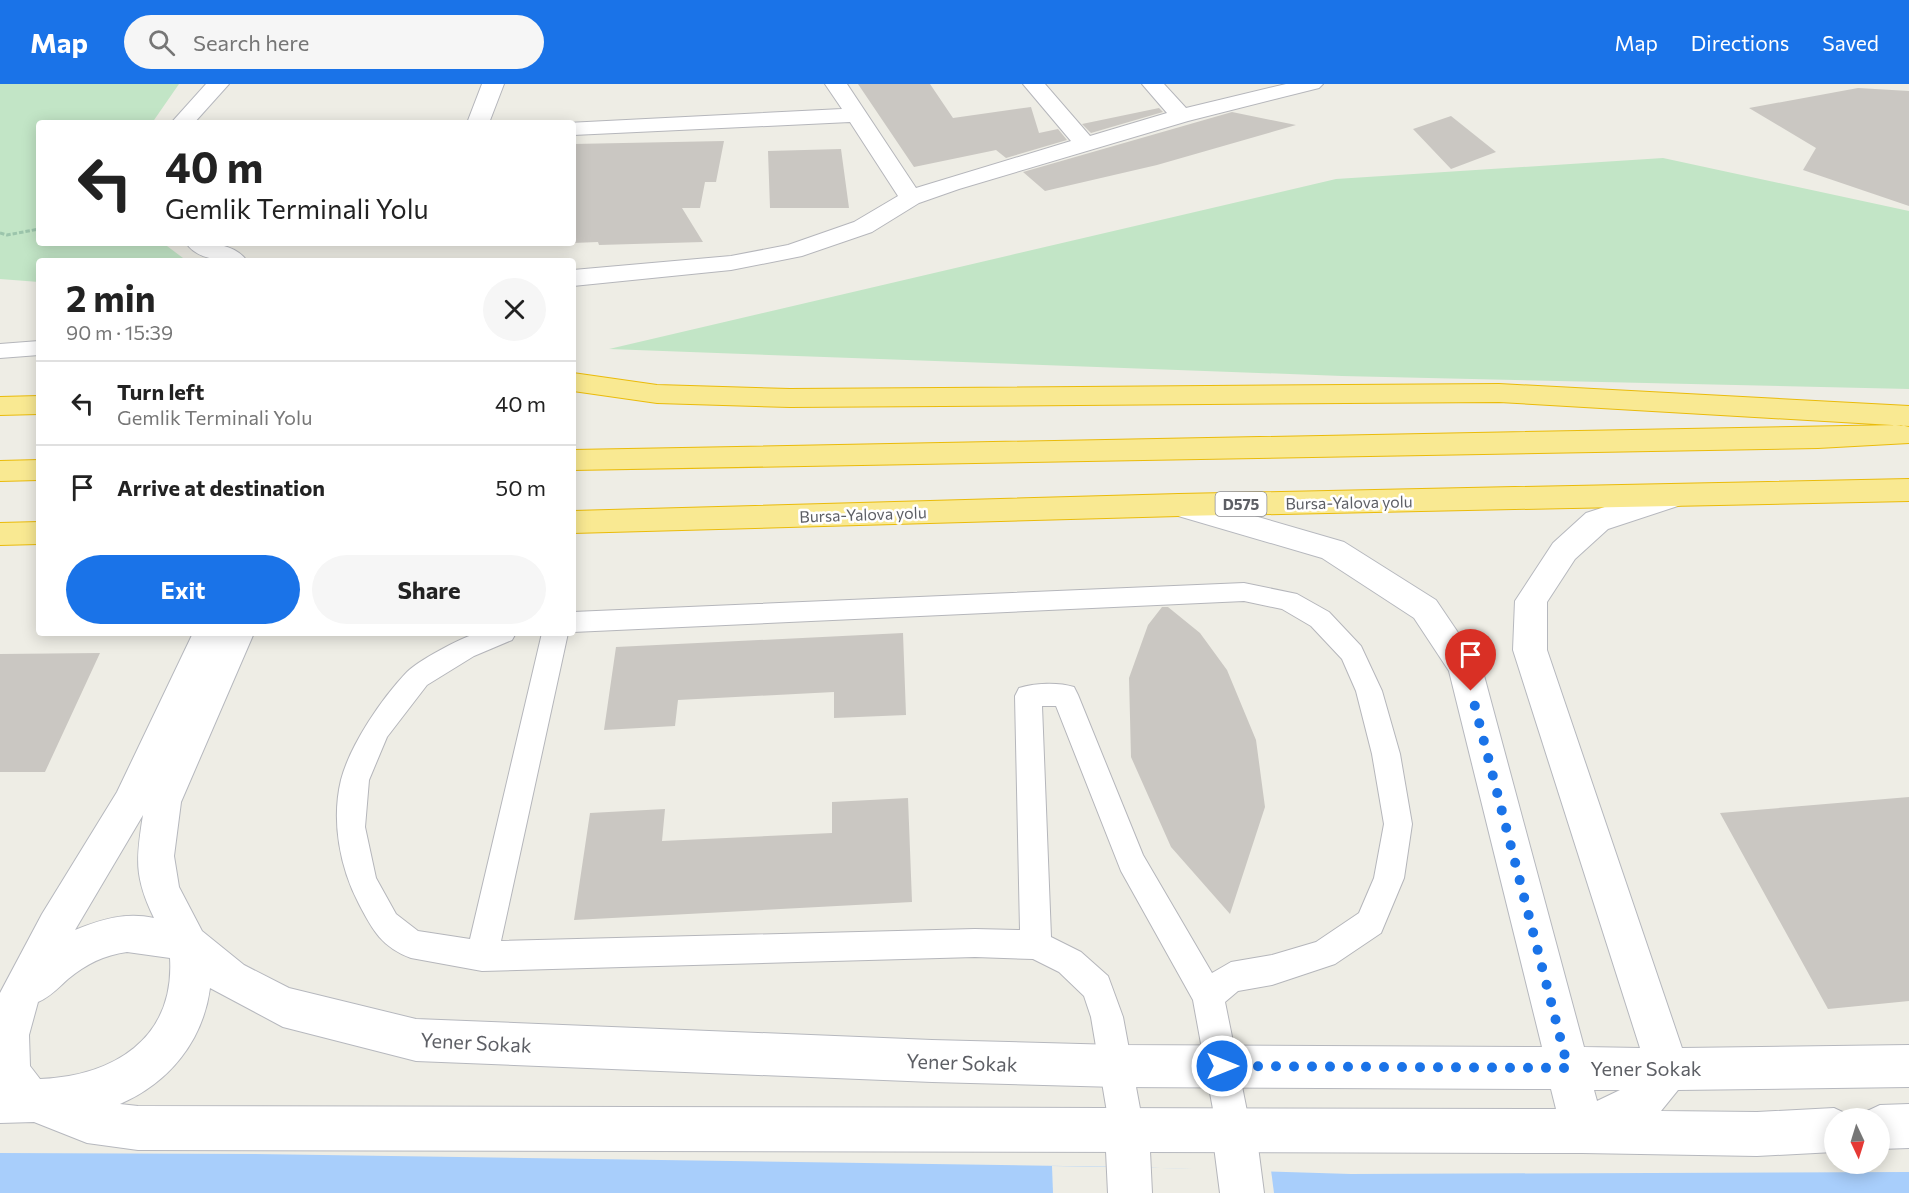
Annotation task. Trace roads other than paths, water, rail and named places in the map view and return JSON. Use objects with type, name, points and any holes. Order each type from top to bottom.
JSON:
[{"type":"highway","points":[[576,382],[657,394],[790,398],[1499,393],[1909,416]]},
{"type":"highway","points":[[0,406],[36,405]]},
{"type":"highway","points":[[576,460],[1700,440],[1909,434]]},
{"type":"highway","points":[[0,471],[36,470]]},
{"type":"highway","name":"Bursa-Yalova yolu","points":[[576,522],[1179,505],[1909,490]]},
{"type":"highway","points":[[0,534],[36,533]]},
{"type":"street","points":[[185,120],[218,84]]},
{"type":"street","points":[[479,120],[493,84]]},
{"type":"street","points":[[836,84],[911,198]]},
{"type":"street","points":[[1035,84],[1084,143]]},
{"type":"street","points":[[1153,84],[1180,116]]},
{"type":"street","points":[[576,278],[730,263],[794,251],[862,227],[911,198],[1268,88],[1312,84]]},
{"type":"street","points":[[576,128],[855,115]]},
{"type":"street","points":[[204,246],[229,258]]},
{"type":"street","points":[[1582,1131],[1639,1103],[1668,1069],[1530,650],[1531,601],[1564,551],[1596,521],[1676,495]]},
{"type":"street","points":[[1179,505],[1333,550],[1425,609],[1466,668],[1582,1131]]},
{"type":"street","points":[[146,802],[208,636]]},
{"type":"street","points":[[15,1101],[9,1074],[9,1008],[56,927],[146,802],[236,636]]},
{"type":"street","name":"Yener Sokak","points":[[146,802],[160,889],[188,944],[230,979],[283,1007],[416,1040],[932,1061],[1117,1066],[1668,1069],[1909,1066]]},
{"type":"street","points":[[9,1008],[52,965],[83,945],[110,937],[139,933],[188,944],[192,973],[187,1006],[171,1037],[146,1065],[121,1084],[82,1097],[15,1101]]},
{"type":"street","points":[[15,1101],[87,1121],[138,1128],[1238,1165],[1582,1131],[1757,1134],[1824,1131]]},
{"type":"street","points":[[1890,1126],[1909,1125]]},
{"type":"lane","points":[[0,351],[36,348]]},
{"type":"lane","points":[[576,622],[1244,592],[1288,601],[1320,619],[1353,652],[1369,691],[1386,754],[1398,824],[1389,878],[1370,923],[1324,954],[1272,970],[1231,977],[1208,996]]},
{"type":"lane","points":[[496,636],[465,649],[418,678],[376,731],[355,780],[351,827],[362,880],[385,924],[411,944],[482,956],[975,943],[1036,945],[1070,962],[1097,987],[1107,1017],[1117,1066],[1128,1163]]},
{"type":"lane","points":[[482,956],[554,636]]},
{"type":"lane","points":[[1036,945],[1028,696],[1065,694],[1131,862],[1208,996],[1238,1165]]},
{"type":"water","points":[[0,1153],[255,1154],[1128,1167],[1351,1174],[1890,1174],[1890,1172],[1909,1172],[1909,1193],[0,1193]]}]
